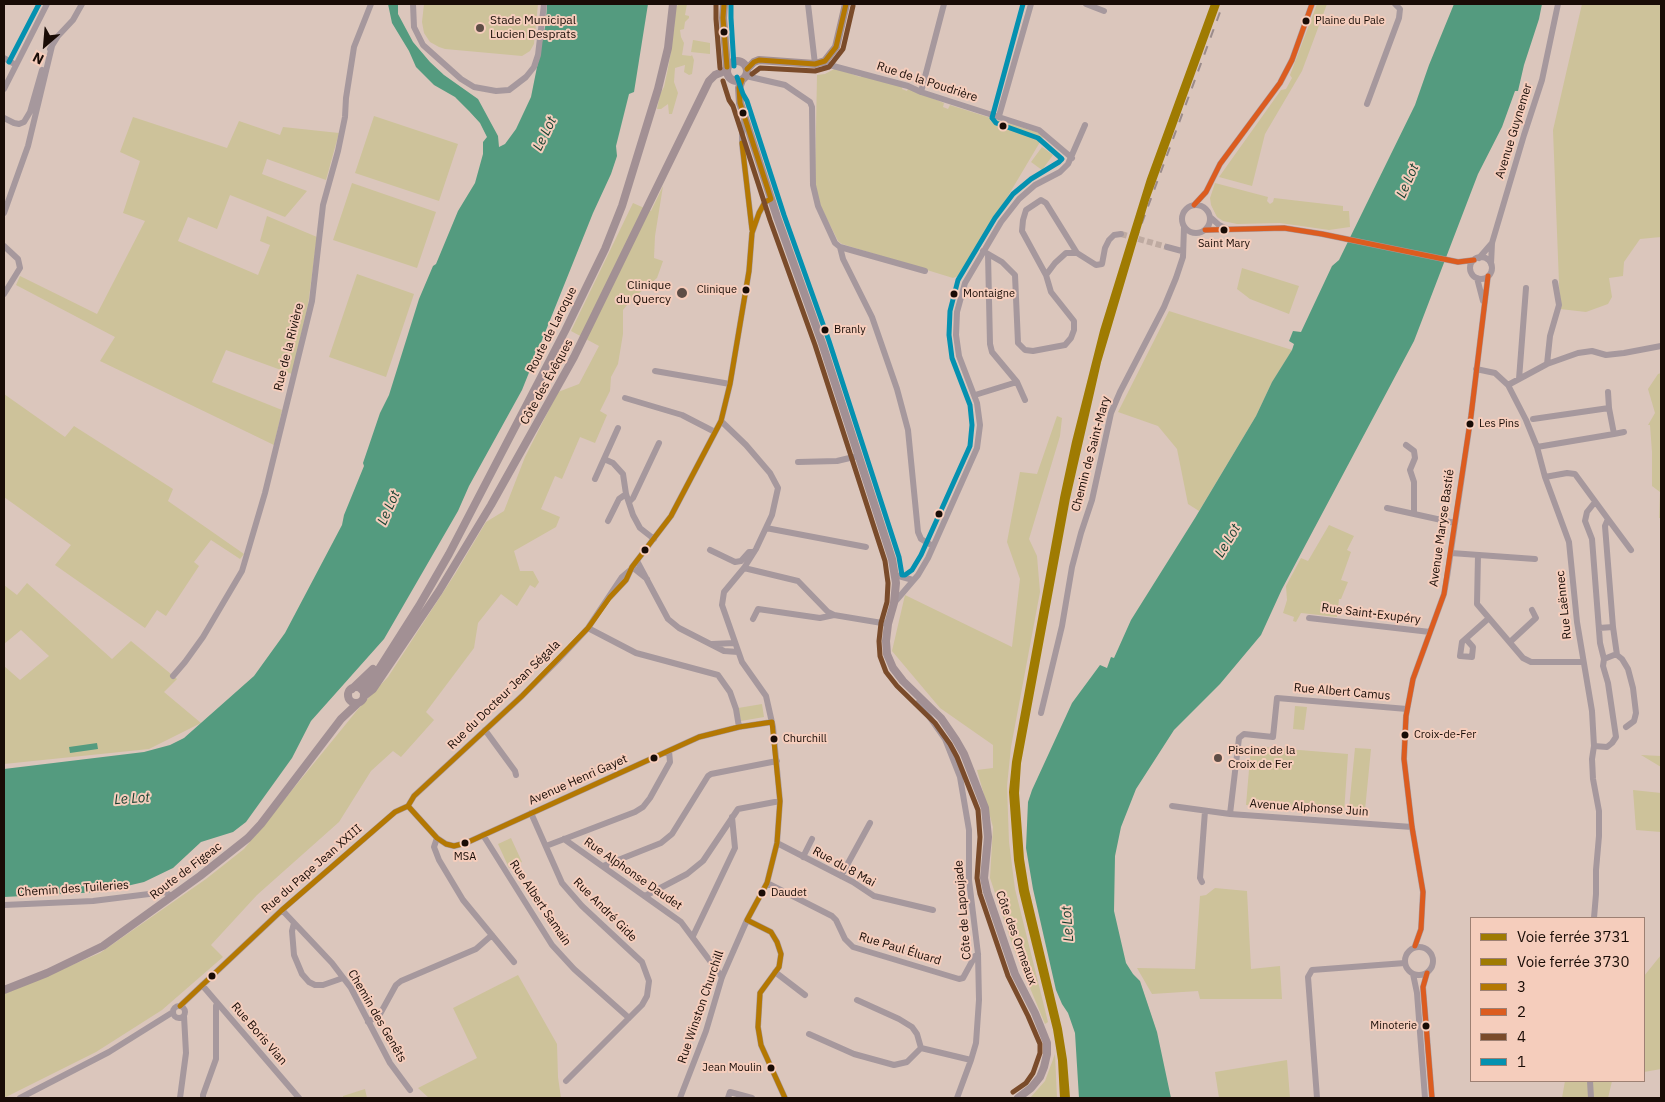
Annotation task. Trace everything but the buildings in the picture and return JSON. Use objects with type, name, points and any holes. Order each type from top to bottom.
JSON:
[{"type":"main road","name":"Route de Laroque","points":[[363,693],[419,606],[449,554],[565,331],[605,249],[622,206],[658,89],[668,48],[673,4]]},
{"type":"main road","points":[[724,4],[723,18],[727,68],[730,79],[736,81],[745,75]]},
{"type":"main road","points":[[740,103],[739,88],[754,62],[759,60],[818,63],[829,57],[836,47],[846,4]]},
{"type":"main road","points":[[727,68],[733,61],[740,61],[745,64],[745,75]]},
{"type":"main road","name":"Côte des Évêques","points":[[363,693],[373,689],[439,591],[491,505],[574,357],[709,81],[727,68]]},
{"type":"main road","name":"Côte des Ormeaux","points":[[730,79],[740,103],[771,199],[822,343],[892,559],[896,579],[894,603],[888,624],[887,654],[893,668],[941,718],[956,740],[964,754],[985,808],[988,837],[984,878],[987,892],[1015,974],[1035,1013],[1047,1043],[1048,1054],[1040,1078],[1018,1098]]},
{"type":"main road","name":"Route de Laroque","points":[[352,688],[369,674],[394,644]]},
{"type":"main road","points":[[352,688],[358,688],[363,693],[362,701],[358,703],[350,700],[348,695],[352,688]]},
{"type":"main road","name":"Route de Figeac","points":[[341,719],[350,700]]},
{"type":"main road","name":"Route de Figeac","points":[[4,990],[47,973],[103,946],[248,838],[261,824],[341,719],[358,703]]},
{"type":"street","points":[[4,89],[46,4]]},
{"type":"street","points":[[4,118],[19,124],[27,118],[47,54],[58,36],[73,20],[82,4]]},
{"type":"street","name":"Rue de la Rivière","points":[[173,676],[203,637],[242,571],[265,493],[312,301],[324,205],[344,126],[354,47],[371,4]]},
{"type":"street","points":[[413,4],[414,28],[423,45],[461,79],[474,87],[496,91],[509,90],[526,77],[534,67],[544,4]]},
{"type":"street","points":[[808,4],[818,63]]},
{"type":"street","points":[[921,92],[944,4]]},
{"type":"street","points":[[999,116],[1031,4]]},
{"type":"street","points":[[1086,4],[1104,11]]},
{"type":"street","points":[[1194,205],[1206,192],[1220,164],[1280,83],[1292,60],[1312,4]]},
{"type":"street","points":[[1367,104],[1400,18],[1400,9],[1395,4]]},
{"type":"street","name":"Avenue Guynemer","points":[[1490,264],[1492,243],[1542,80],[1558,4]]},
{"type":"street","points":[[4,213],[28,146],[52,46]]},
{"type":"street","points":[[4,58],[16,65]]},
{"type":"street","name":"Rue de la Poudrière","points":[[818,63],[908,86],[921,92],[1042,131],[1072,158]]},
{"type":"street","points":[[745,75],[785,85],[807,99],[812,107],[813,184],[818,206],[835,243],[840,247],[925,271]]},
{"type":"street","name":"Rue du Docteur Jean Ségala","points":[[408,806],[414,796],[528,690],[588,628],[622,577],[637,561],[671,516],[721,421],[730,384],[750,262],[752,233],[742,144],[742,129],[745,119]]},
{"type":"street","points":[[894,603],[923,567],[977,448],[980,425],[975,395],[959,356],[955,324],[965,283],[986,252],[1001,222],[1019,198],[1035,185],[1060,172],[1068,164],[1085,125]]},
{"type":"street","points":[[1206,192],[1205,208],[1210,217],[1219,225],[1228,229]]},
{"type":"street","name":"Rue du Docteur Jean Ségala","points":[[752,233],[765,202],[771,199]]},
{"type":"street","points":[[986,252],[1002,262],[1015,275],[1018,343],[1025,350],[1033,351],[1064,345],[1071,338],[1074,330],[1074,321],[1050,292],[1046,275],[1022,231],[1022,220],[1026,210],[1041,200],[1046,203],[1077,254]]},
{"type":"street","points":[[1192,233],[1184,227],[1182,215],[1187,207],[1194,205],[1205,208]]},
{"type":"street","points":[[749,212],[759,213]]},
{"type":"street","points":[[1205,230],[1210,222],[1210,217]]},
{"type":"street","name":"Chemin de Saint-Mary","points":[[1041,713],[1062,626],[1072,567],[1092,500],[1111,413],[1164,307],[1176,278],[1183,257],[1184,227]]},
{"type":"street","points":[[1183,239],[1192,233],[1205,230],[1284,228],[1458,262],[1465,264],[1477,278],[1483,279],[1491,272],[1490,264],[1486,259],[1476,259],[1465,264]]},
{"type":"street","points":[[1046,275],[1054,263],[1066,253],[1077,254],[1096,265],[1102,264],[1108,240],[1114,235],[1121,234]]},
{"type":"street","name":"Avenue Guynemer","points":[[1476,259],[1492,243]]},
{"type":"street","points":[[4,246],[18,259],[20,268],[4,294]]},
{"type":"street","points":[[840,247],[843,259],[872,317],[897,390],[908,430],[918,532],[921,539],[933,546]]},
{"type":"street","points":[[1167,247],[1182,251]]},
{"type":"street","points":[[986,252],[990,344],[992,352],[1017,382],[1025,400]]},
{"type":"street","points":[[1471,270],[1472,263],[1476,259]]},
{"type":"street","name":"Avenue Maryse Bastié","points":[[1432,1098],[1423,987],[1427,973],[1433,965],[1433,958],[1429,950],[1424,947],[1421,929],[1423,892],[1412,827],[1404,759],[1407,709],[1414,679],[1444,594],[1488,276]]},
{"type":"street","name":"Avenue Maryse Bastié","points":[[1477,278],[1484,303]]},
{"type":"street","points":[[1547,364],[1550,336],[1558,304],[1556,282]]},
{"type":"street","points":[[1519,379],[1526,288]]},
{"type":"street","points":[[1508,385],[1547,364],[1585,351],[1606,355],[1661,346]]},
{"type":"street","name":"Rue Laënnec","points":[[1476,369],[1495,373],[1508,385],[1537,447],[1570,542],[1576,622],[1592,711],[1593,779],[1599,811],[1594,917]]},
{"type":"street","points":[[655,371],[730,384]]},
{"type":"street","points":[[975,395],[1017,382]]},
{"type":"street","points":[[1608,392],[1614,434]]},
{"type":"street","points":[[625,398],[682,415],[715,432]]},
{"type":"street","points":[[1533,419],[1610,408]]},
{"type":"street","name":"Rue Winston Churchill","points":[[680,1098],[706,1031],[722,977],[747,920],[767,882],[777,843],[780,801],[772,722],[766,696],[742,662],[722,605],[724,592],[744,568],[766,528],[772,515],[778,488],[770,473],[721,421]]},
{"type":"street","points":[[595,479],[618,428]]},
{"type":"street","points":[[1537,447],[1624,432]]},
{"type":"street","points":[[629,502],[634,498],[659,443]]},
{"type":"street","points":[[1406,445],[1414,451],[1410,470],[1414,482],[1414,514]]},
{"type":"street","points":[[798,462],[837,461],[858,456]]},
{"type":"street","points":[[604,459],[613,463],[623,474],[626,494],[633,515],[640,528],[654,539]]},
{"type":"street","points":[[1546,477],[1568,473],[1575,474],[1631,550]]},
{"type":"street","points":[[608,521],[619,500],[626,494]]},
{"type":"street","points":[[1594,746],[1607,746],[1616,737],[1600,643],[1592,539],[1585,521],[1587,512],[1595,502]]},
{"type":"street","points":[[1387,508],[1455,523]]},
{"type":"street","points":[[1608,519],[1606,526],[1613,627],[1617,655],[1628,669],[1633,688],[1636,713],[1634,721],[1626,727]]},
{"type":"street","points":[[766,528],[866,547]]},
{"type":"street","points":[[710,550],[735,562],[741,561],[749,552],[754,552]]},
{"type":"street","points":[[1451,553],[1535,559]]},
{"type":"street","points":[[1478,555],[1476,604],[1524,658],[1531,662],[1582,662]]},
{"type":"street","points":[[637,561],[668,619],[679,628],[724,651],[738,652]]},
{"type":"street","points":[[632,567],[647,579]]},
{"type":"street","points":[[744,568],[798,580],[828,612],[834,615],[888,624]]},
{"type":"street","points":[[896,579],[913,580]]},
{"type":"street","points":[[753,619],[758,609],[820,618],[834,615]]},
{"type":"street","points":[[1510,642],[1536,618],[1532,610]]},
{"type":"street","name":"Rue Saint-Exupéry","points":[[1309,618],[1430,632]]},
{"type":"street","points":[[1466,639],[1489,618]]},
{"type":"street","points":[[1599,628],[1613,627]]},
{"type":"street","points":[[588,628],[636,653],[718,675],[730,692],[736,709],[739,727]]},
{"type":"street","points":[[720,644],[732,633]]},
{"type":"street","points":[[710,644],[735,643]]},
{"type":"street","points":[[1604,659],[1617,655]]},
{"type":"street","name":"Rue Albert Camus","points":[[1230,814],[1239,738],[1244,734],[1273,736],[1277,698],[1407,709]]},
{"type":"street","name":"Côte de Lapoujade","points":[[921,699],[919,702],[945,739],[960,777],[969,830],[969,880],[978,954],[979,1000],[976,1043],[957,1098]]},
{"type":"street","name":"Avenue Henri Gayet","points":[[437,838],[446,844],[454,846],[466,843],[699,737],[739,727],[772,722]]},
{"type":"street","points":[[485,730],[516,775]]},
{"type":"street","points":[[546,846],[635,812],[643,807],[670,762],[669,751]]},
{"type":"street","points":[[602,866],[661,843],[672,834],[711,774],[777,761]]},
{"type":"street","points":[[644,896],[687,874],[703,861],[738,809],[780,801]]},
{"type":"street","points":[[408,806],[437,838],[434,847],[439,860],[463,900],[514,962]]},
{"type":"street","name":"Rue du Pape Jean XXIII","points":[[20,1098],[109,1052],[153,1024],[179,1013],[191,995],[282,910],[395,812],[408,806]]},
{"type":"street","name":"Avenue Alphonse Juin","points":[[1172,806],[1230,814],[1412,827]]},
{"type":"street","points":[[1202,882],[1200,878],[1205,811]]},
{"type":"street","name":"Rue André Gide","points":[[531,813],[562,883],[582,906],[642,962],[649,981],[647,996],[642,1004],[566,1081]]},
{"type":"street","points":[[693,936],[734,848],[732,817]]},
{"type":"street","points":[[841,876],[870,823]]},
{"type":"street","name":"Rue Albert Samain","points":[[483,835],[552,945],[574,969],[629,1018]]},
{"type":"street","name":"Rue Alphonse Daudet","points":[[564,839],[681,922],[722,977]]},
{"type":"street","points":[[802,856],[812,839]]},
{"type":"street","name":"Rue du 8 Mai","points":[[777,843],[841,876],[874,896],[933,910]]},
{"type":"street","name":"Rue Paul Éluard","points":[[767,882],[832,916],[853,948],[959,979],[967,974],[975,956],[978,954]]},
{"type":"street","name":"Chemin des Tuileries","points":[[4,905],[93,901],[165,892],[171,896]]},
{"type":"street","name":"Chemin des Genêts","points":[[282,910],[332,963],[343,978],[390,1063],[410,1090]]},
{"type":"street","points":[[747,920],[771,932],[781,954],[779,967],[760,993],[758,1027],[761,1045],[785,1098]]},
{"type":"street","points":[[294,923],[292,932],[294,955],[302,974],[309,982],[315,985],[323,985],[343,978]]},
{"type":"street","name":"Avenue Maryse Bastié","points":[[1405,963],[1407,953],[1415,946],[1421,929]]},
{"type":"street","points":[[368,1022],[380,1014],[396,984],[476,949],[492,935]]},
{"type":"street","points":[[1415,946],[1424,947]]},
{"type":"street","points":[[1317,1098],[1308,977],[1312,970],[1405,963],[1408,970],[1413,974],[1427,973]]},
{"type":"street","points":[[775,972],[805,995]]},
{"type":"street","points":[[1413,974],[1417,993],[1425,1098]]},
{"type":"street","name":"Rue Boris Vian","points":[[202,985],[299,1098]]},
{"type":"street","points":[[857,1000],[912,1027],[917,1034],[921,1048]]},
{"type":"street","points":[[203,1098],[202,1095],[216,1059],[217,1003]]},
{"type":"street","points":[[179,1013],[185,1028],[186,1053],[180,1098]]},
{"type":"street","points":[[809,1034],[854,1054],[894,1065],[907,1062],[921,1048]]},
{"type":"street","points":[[921,1048],[971,1060]]},
{"type":"street","points":[[1590,1082],[1591,1098]]},
{"type":"street","points":[[728,1098],[730,1092],[752,1098]]},
{"type":"shaded area","name":"Stade Municipal Lucien Desprats","points":[[424,4],[538,4],[534,44],[530,51],[522,56],[439,47],[430,42],[424,33],[422,22]]},
{"type":"shaded area","points":[[679,4],[687,4],[685,15],[689,16],[685,22],[684,29],[680,30],[684,43],[682,55],[692,55],[694,60],[692,74],[689,75],[684,72],[685,65],[675,68],[674,82],[678,93],[672,114],[669,114],[668,104],[661,109],[657,109],[660,94],[664,87],[671,52],[667,45],[674,31],[675,8]]},
{"type":"shaded area","points":[[1317,4],[1327,4],[1302,71],[1265,134],[1252,186],[1219,177],[1281,90],[1286,89],[1292,78],[1290,75]]},
{"type":"shaded area","points":[[1582,4],[1661,4],[1661,237],[1640,239],[1624,262],[1623,276],[1609,278],[1612,297],[1608,304],[1586,312],[1560,309],[1553,130]]},
{"type":"shaded area","points":[[693,40],[710,43],[710,54],[691,52]]},
{"type":"shaded area","points":[[836,68],[857,76],[861,77],[862,75],[903,86],[902,89],[907,91],[908,88],[944,103],[943,107],[948,109],[950,105],[991,118],[990,121],[996,123],[997,120],[1037,132],[1043,137],[961,275],[953,278],[842,244],[838,241],[820,205],[815,182],[817,75],[825,74]]},
{"type":"shaded area","points":[[374,116],[458,144],[439,201],[355,173]]},
{"type":"shaded area","points":[[133,117],[227,148],[239,121],[280,135],[283,127],[339,133],[326,180],[267,159],[262,174],[307,191],[285,217],[230,195],[217,229],[188,217],[178,241],[258,275],[270,245],[260,241],[267,216],[317,237],[308,305],[292,374],[226,350],[212,382],[282,410],[274,445],[100,361],[115,337],[16,285],[20,276],[97,314],[145,221],[123,213],[140,161],[120,152]]},
{"type":"shaded area","points":[[1042,147],[1053,155],[1042,170],[1031,162]]},
{"type":"shaded area","points":[[352,183],[436,212],[417,268],[333,240]]},
{"type":"shaded area","points":[[1215,183],[1268,197],[1267,201],[1270,204],[1274,198],[1343,206],[1343,211],[1349,211],[1350,227],[1329,230],[1280,223],[1237,224],[1223,221],[1217,217],[1211,205],[1210,198]]},
{"type":"shaded area","points":[[663,186],[655,236],[654,258],[663,261],[657,278],[631,300],[623,310],[623,334],[618,364],[611,377],[610,391],[600,411],[607,415],[595,443],[580,437],[562,479],[555,476],[541,509],[560,517],[556,527],[514,551],[520,571],[533,571],[539,582],[535,588],[530,585],[517,606],[501,594],[478,623],[474,648],[426,712],[434,720],[401,757],[393,751],[371,771],[339,822],[257,895],[211,945],[223,957],[162,1010],[96,1052],[4,1098],[4,994],[100,953],[206,879],[244,849],[359,708],[388,677],[455,574],[486,522],[504,511],[525,457],[558,392],[579,384],[599,346],[571,331],[633,203],[651,211]]},
{"type":"shaded area","points":[[1242,268],[1299,286],[1289,314],[1250,299],[1237,289]]},
{"type":"shaded area","points":[[357,274],[414,294],[386,377],[329,357]]},
{"type":"shaded area","points":[[1169,311],[1292,350],[1272,382],[1256,416],[1199,511],[1188,504],[1177,449],[1158,426],[1118,412]]},
{"type":"shaded area","points":[[1661,373],[1661,518],[1659,518],[1660,492],[1652,486],[1652,452],[1650,425],[1648,425],[1655,413],[1648,389],[1658,374]]},
{"type":"shaded area","points":[[4,394],[65,437],[74,426],[173,489],[168,501],[244,554],[240,559],[211,540],[194,562],[199,566],[166,616],[157,610],[145,628],[55,565],[71,545],[4,497]]},
{"type":"shaded area","points":[[1057,416],[1062,418],[1060,436],[1029,539],[1037,556],[1040,592],[1011,747],[1007,786],[1009,842],[1015,889],[1048,1022],[1045,1024],[1013,947],[990,878],[993,827],[977,770],[993,768],[993,745],[940,708],[892,651],[905,595],[1012,647],[1020,579],[1007,542],[1020,472],[1037,474]]},
{"type":"shaded area","points":[[1329,525],[1354,536],[1347,550],[1351,552],[1341,580],[1348,582],[1341,599],[1339,599],[1337,617],[1301,613],[1296,622],[1293,621],[1294,617],[1283,613],[1287,600],[1286,586],[1301,558],[1308,561]]},
{"type":"shaded area","points":[[27,583],[112,659],[131,641],[177,679],[164,692],[201,723],[149,749],[4,764],[4,666],[20,680],[49,656],[21,630],[4,644],[4,585],[17,595]]},
{"type":"shaded area","points":[[762,704],[764,717],[741,721],[738,708]]},
{"type":"shaded area","points":[[1295,706],[1307,707],[1304,730],[1293,729]]},
{"type":"shaded area","points":[[1251,746],[1348,754],[1344,813],[1246,805]]},
{"type":"shaded area","points":[[1355,748],[1371,749],[1365,810],[1349,808]]},
{"type":"shaded area","points":[[1641,755],[1661,756],[1661,767]]},
{"type":"shaded area","points":[[1633,790],[1661,793],[1661,832],[1636,830]]},
{"type":"shaded area","points":[[511,838],[522,862],[509,868],[498,844]]},
{"type":"shaded area","points":[[1215,888],[1247,891],[1251,969],[1280,966],[1282,999],[1200,999],[1198,991],[1152,994],[1137,968],[1195,969],[1200,896],[1206,895]]},
{"type":"shaded area","points":[[1661,955],[1661,1069],[1645,1072],[1645,975]]},
{"type":"shaded area","points":[[518,975],[557,1044],[561,1098],[429,1098],[418,1088],[477,1058],[453,1008]]},
{"type":"shaded area","points":[[1055,1054],[1057,1098],[1030,1098],[1045,1081]]},
{"type":"shaded area","points":[[1287,1060],[1290,1098],[1219,1098],[1215,1072]]},
{"type":"shaded area","points":[[1565,1082],[1612,1082],[1608,1098],[1562,1098]]},
{"type":"shaded area","points":[[365,1089],[367,1098],[343,1098],[343,1096]]},
{"type":"water","name":"Le Lot","points":[[388,4],[398,4],[398,14],[413,42],[430,62],[444,75],[478,99],[498,136],[499,147],[505,144],[516,129],[531,97],[546,22],[547,4],[648,4],[634,92],[629,94],[616,146],[617,156],[522,390],[469,486],[458,511],[384,639],[311,721],[292,758],[246,822],[233,832],[201,842],[173,868],[144,882],[101,892],[4,897],[4,769],[144,752],[170,745],[184,738],[254,676],[285,633],[342,525],[344,515],[364,466],[363,463],[380,413],[389,395],[419,299],[458,211],[475,183],[483,154],[483,142],[487,137],[480,123],[455,97],[434,85],[416,67],[409,51],[392,23]]},
{"type":"water","name":"Le Lot","points":[[1454,4],[1542,4],[1518,91],[1515,91],[1502,127],[1478,174],[1414,341],[1282,589],[1261,635],[1220,684],[1174,730],[1136,789],[1121,827],[1115,856],[1114,911],[1126,963],[1140,981],[1157,1032],[1171,1098],[1079,1098],[1075,1033],[1068,1013],[1056,990],[1033,889],[1026,848],[1028,802],[1032,790],[1072,703],[1100,665],[1107,668],[1111,657],[1114,658],[1131,620],[1256,416],[1272,382],[1292,350],[1294,344],[1289,341],[1293,331],[1301,332],[1332,266],[1339,260],[1415,105]]},
{"type":"water","points":[[97,743],[98,749],[70,753],[69,747]]},
{"type":"tunnel","points":[[1121,234],[1167,247]]},
{"type":"railway","points":[[1123,274],[1223,4]]},
{"type":"rail line","name":"3731","points":[[1063,1098],[1061,1060],[1056,1029],[1022,891],[1017,860],[1012,792],[1015,762],[1063,498],[1103,331],[1150,179],[1214,4]]},
{"type":"rail line","name":"3730","points":[[1067,1098],[1059,1029],[1026,890],[1021,859],[1016,793],[1018,763],[1067,498],[1098,362],[1146,200],[1217,4]]},
{"type":"transit line","name":"1","points":[[9,62],[39,4]]},
{"type":"transit line","name":"4","points":[[716,4],[720,68]]},
{"type":"transit line","name":"3","points":[[724,4],[723,18],[727,67]]},
{"type":"transit line","name":"3","points":[[747,69],[759,60],[815,64],[825,61],[836,47],[846,4]]},
{"type":"transit line","name":"1","points":[[737,77],[747,101],[784,215],[829,341],[899,557],[902,575],[905,575],[912,570],[921,555],[970,446],[972,425],[970,405],[952,358],[949,335],[950,311],[958,280],[995,218],[1013,194],[1031,179],[1062,159],[1038,138],[996,123],[992,118],[1023,4]]},
{"type":"transit line","name":"2","points":[[1194,205],[1206,192],[1220,164],[1280,83],[1292,60],[1312,4]]},
{"type":"transit line","name":"1","points":[[731,5],[734,66]]},
{"type":"transit line","name":"4","points":[[752,74],[760,68],[815,71],[829,67],[843,49],[853,6]]},
{"type":"transit line","name":"3","points":[[408,806],[414,796],[522,696],[588,628],[610,597],[626,580],[632,567],[671,516],[721,421],[730,384],[749,271],[752,233],[765,202],[771,199],[740,103],[739,88],[742,80]]},
{"type":"transit line","name":"4","points":[[723,81],[815,345],[885,561],[888,583],[887,602],[881,623],[879,641],[880,656],[886,672],[897,686],[935,723],[950,744],[978,810],[980,837],[977,878],[980,894],[1008,976],[1040,1044],[1040,1053],[1033,1073],[1026,1083],[1013,1092]]},
{"type":"transit line","name":"3","points":[[742,143],[752,230]]},
{"type":"transit line","name":"2","points":[[1205,230],[1284,228],[1458,262],[1474,260]]},
{"type":"transit line","name":"2","points":[[1415,946],[1421,929],[1423,892],[1412,827],[1404,759],[1406,716],[1413,679],[1444,594],[1471,416],[1488,276]]},
{"type":"transit line","name":"3","points":[[408,806],[437,838],[446,844],[454,846],[466,843],[699,737],[739,727],[772,722]]},
{"type":"transit line","name":"3","points":[[747,920],[767,883],[777,843],[780,801],[772,722]]},
{"type":"transit line","name":"3","points":[[180,1006],[282,910],[395,812],[408,806]]},
{"type":"transit line","name":"3","points":[[747,920],[771,932],[781,954],[779,967],[760,993],[758,1027],[761,1045],[785,1098]]},
{"type":"transit line","name":"2","points":[[1427,973],[1423,987],[1432,1098]]},
{"type":"place","name":"Plaine du Pale","points":[[1306,21]]},
{"type":"place","name":"Stade Municipal Lucien Desprats","points":[[480,28]]},
{"type":"place","name":"Saint Mary","points":[[1224,230]]},
{"type":"place","name":"Clinique","points":[[746,290]]},
{"type":"place","name":"Clinique du Quercy","points":[[682,293]]},
{"type":"place","name":"Montaigne","points":[[954,294]]},
{"type":"place","name":"Branly","points":[[825,330]]},
{"type":"place","name":"Les Pins","points":[[1470,424]]},
{"type":"place","name":"Croix-de-Fer","points":[[1405,735]]},
{"type":"place","name":"Churchill","points":[[774,739]]},
{"type":"place","name":"Piscine de la Croix de Fer","points":[[1218,758]]},
{"type":"place","name":"MSA","points":[[465,843]]},
{"type":"place","name":"Daudet","points":[[762,893]]},
{"type":"place","name":"Minoterie","points":[[1426,1026]]},
{"type":"place","name":"Jean Moulin","points":[[771,1068]]}]
